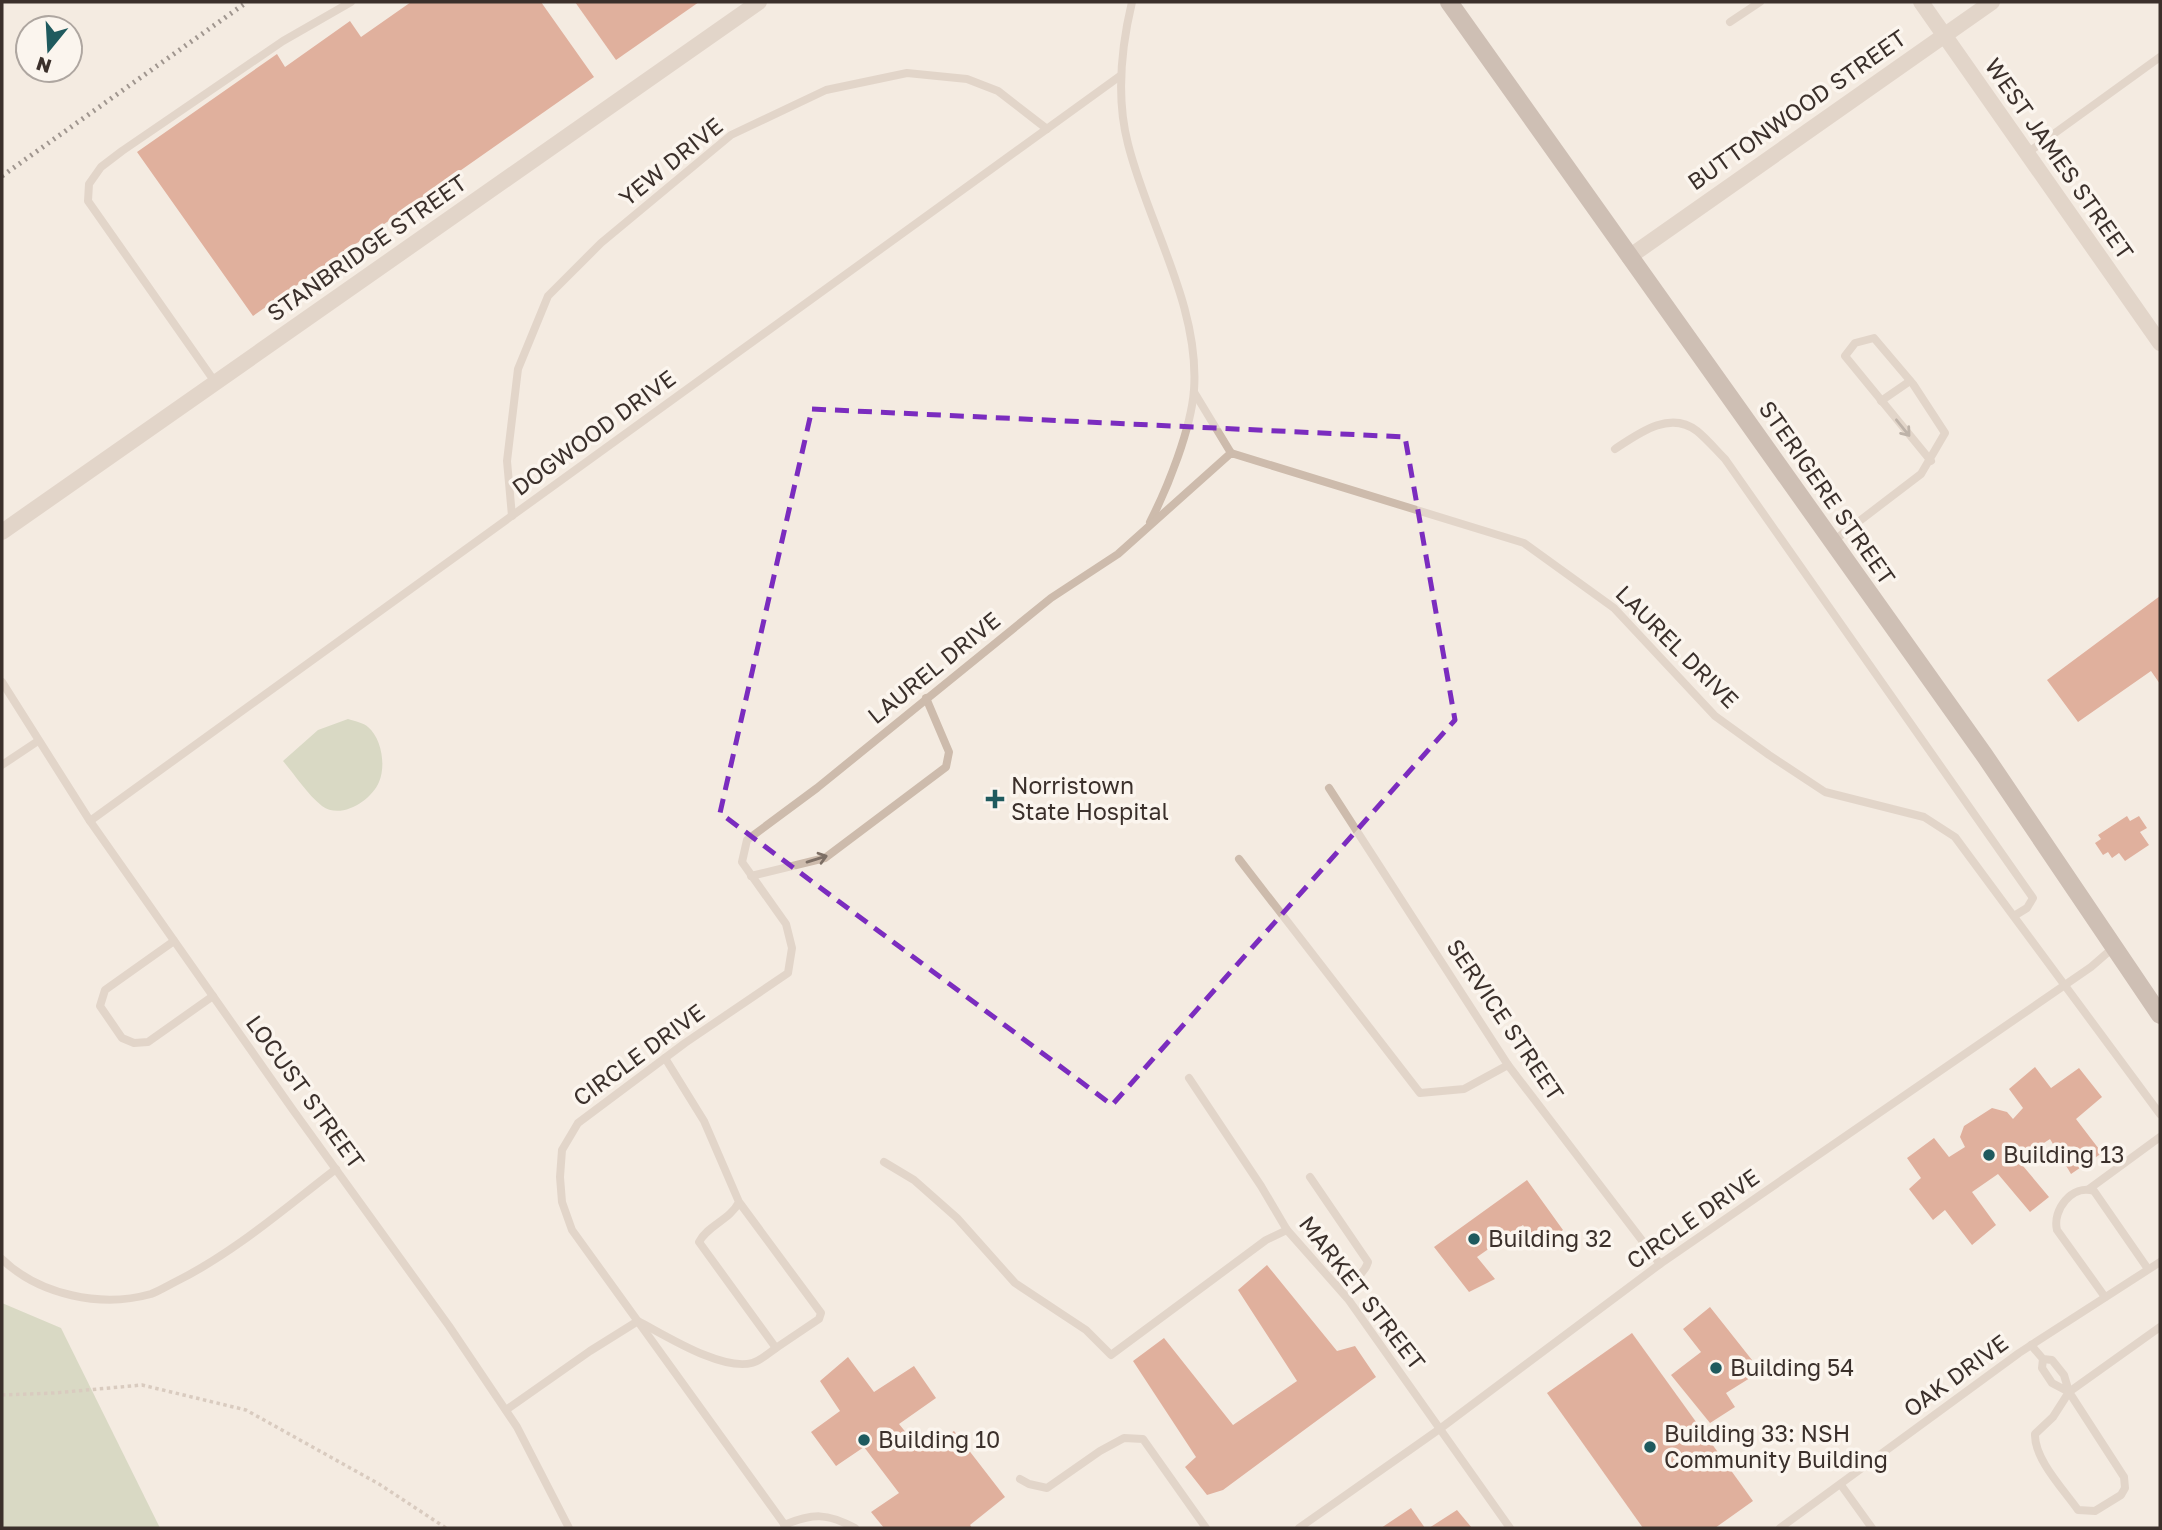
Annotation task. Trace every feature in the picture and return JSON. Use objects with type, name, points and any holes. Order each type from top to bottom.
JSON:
[{"type":"street","name":"STANBRIDGE STREET","points":[[2,532],[759,2]]},
{"type":"street","name":"STERIGERE STREET","points":[[1450,2],[1985,756],[2160,1015]]},
{"type":"street","name":"WEST JAMES STREET","points":[[1921,2],[2026,154],[2155,323],[2160,343]]},
{"type":"street","name":"BUTTONWOOD STREET","points":[[1629,257],[1992,2]]},
{"type":"lane","points":[[215,382],[88,201],[89,184],[101,167],[122,150],[283,41],[351,2]]},
{"type":"lane","name":"LAUREL DRIVE","points":[[1132,2],[1120,76],[1127,142],[1144,198],[1171,263],[1193,355],[1194,392],[1184,435],[1166,491],[1147,527]]},
{"type":"lane","points":[[1730,22],[1760,2]]},
{"type":"lane","points":[[2026,154],[2160,57]]},
{"type":"lane","name":"YEW DRIVE","points":[[512,516],[507,461],[518,369],[548,296],[601,243],[731,135],[826,90],[908,73],[967,79],[998,90],[1047,129]]},
{"type":"lane","name":"DOGWOOD DRIVE","points":[[90,821],[1120,76]]},
{"type":"lane","points":[[1832,542],[1921,474],[1931,461],[1945,433],[1910,381],[1874,338],[1855,343],[1845,356],[1931,461]]},
{"type":"lane","points":[[1881,401],[1910,381]]},
{"type":"lane","name":"LAUREL DRIVE","points":[[1194,392],[1231,453],[1524,543],[1614,608],[1716,716],[1769,755],[1825,792],[1924,817],[1955,837],[2160,1114]]},
{"type":"lane","points":[[1615,449],[1641,431],[1678,421],[1696,430],[1726,459],[2033,898],[2027,908],[2014,916]]},
{"type":"lane","name":"LAUREL DRIVE","points":[[747,840],[817,788],[1051,598],[1118,554],[1231,453]]},
{"type":"lane","name":"LOCUST STREET","points":[[2,682],[90,821],[506,1410],[529,1448],[569,1528]]},
{"type":"lane","points":[[751,876],[825,858],[946,767],[949,752],[926,698]]},
{"type":"lane","points":[[2,765],[38,741]]},
{"type":"lane","name":"SERVICE STREET","points":[[1329,788],[1508,1065],[1660,1265]]},
{"type":"lane","name":"CIRCLE DRIVE","points":[[747,840],[743,862],[786,924],[792,948],[788,972],[578,1123],[562,1150],[560,1177],[562,1202],[572,1230],[785,1526]]},
{"type":"lane","points":[[1239,859],[1420,1093],[1464,1089],[1508,1065]]},
{"type":"lane","points":[[174,941],[105,990],[100,1006],[122,1038],[134,1043],[148,1042],[213,996]]},
{"type":"lane","name":"CIRCLE DRIVE","points":[[1299,1528],[1441,1428],[1660,1265],[2064,985],[2114,947]]},
{"type":"lane","points":[[506,1410],[638,1321],[683,1345],[729,1363],[753,1363],[819,1320],[821,1313],[739,1202],[704,1121],[665,1058]]},
{"type":"lane","name":"MARKET STREET","points":[[1189,1077],[1287,1230],[1337,1285],[1510,1528]]},
{"type":"lane","points":[[2105,1297],[2057,1230],[2057,1212],[2063,1201],[2079,1191],[2090,1189],[2160,1137]]},
{"type":"lane","points":[[884,1162],[914,1180],[957,1218],[1015,1283],[1086,1330],[1111,1355],[1266,1240],[1287,1230]]},
{"type":"lane","points":[[2,1259],[30,1280],[53,1292],[115,1298],[151,1293],[190,1275],[228,1251],[336,1169]]},
{"type":"lane","points":[[1310,1177],[1368,1262],[1365,1270],[1348,1284],[1337,1285]]},
{"type":"lane","points":[[2090,1189],[2148,1269]]},
{"type":"lane","points":[[739,1202],[734,1212],[702,1236],[699,1242],[776,1348]]},
{"type":"lane","name":"OAK DRIVE","points":[[1780,1528],[2031,1345],[2160,1262]]},
{"type":"lane","points":[[2031,1345],[2043,1359],[2052,1360],[2064,1375],[2069,1392],[2124,1477],[2125,1488],[2121,1495],[2095,1511],[2078,1510],[2039,1454],[2035,1434],[2053,1418],[2069,1392],[2160,1327]]},
{"type":"lane","points":[[2043,1359],[2042,1368],[2052,1383],[2069,1392]]},
{"type":"lane","points":[[1020,1479],[1047,1488],[1100,1451],[1124,1438],[1143,1439],[1206,1528]]},
{"type":"lane","points":[[1840,1485],[1871,1528]]},
{"type":"lane","points":[[785,1526],[807,1516],[819,1516],[830,1517],[855,1528]]},
{"type":"path","points":[[2,1395],[54,1394],[142,1385],[246,1410],[379,1484],[446,1528]]},
{"type":"highlighted area","points":[[812,409],[1405,437],[1455,720],[1112,1105],[720,813]]},
{"type":"green space","points":[[348,719],[366,726],[377,738],[381,753],[381,776],[375,789],[362,802],[346,810],[330,810],[311,796],[283,761],[318,730]]},
{"type":"green space","points":[[2,1303],[61,1328],[160,1528],[2,1528]]},
{"type":"building","points":[[411,2],[541,2],[594,77],[253,316],[137,152],[277,54],[285,67],[350,21],[361,37]]},
{"type":"building","points":[[575,2],[699,2],[616,60]]},
{"type":"building","points":[[2160,596],[2160,684],[2151,671],[2078,722],[2047,680]]},
{"type":"building","points":[[2127,816],[2130,821],[2139,816],[2147,828],[2140,832],[2149,845],[2125,861],[2119,853],[2112,858],[2108,852],[2103,855],[2095,843],[2101,839],[2098,835]]},
{"type":"building","name":"Building 13","points":[[2035,1067],[2051,1088],[2079,1068],[2102,1097],[2076,1119],[2102,1153],[2071,1174],[2050,1139],[2018,1160],[2049,1197],[2030,1212],[1998,1174],[1972,1192],[1996,1225],[1972,1245],[1945,1210],[1933,1220],[1909,1189],[1921,1178],[1907,1158],[1934,1138],[1949,1157],[1965,1147],[1960,1137],[1964,1126],[1992,1108],[2007,1112],[2013,1119],[2023,1108],[2009,1089]]},
{"type":"building","name":"Building 32","points":[[1527,1180],[1563,1230],[1539,1247],[1523,1225],[1477,1257],[1495,1279],[1469,1292],[1434,1247]]},
{"type":"building","points":[[1267,1265],[1337,1351],[1355,1346],[1376,1377],[1223,1490],[1207,1495],[1185,1467],[1196,1457],[1133,1361],[1164,1338],[1233,1425],[1297,1381],[1238,1290]]},
{"type":"building","name":"Building 54","points":[[1710,1307],[1752,1360],[1750,1378],[1726,1393],[1735,1407],[1710,1423],[1671,1375],[1701,1352],[1683,1329]]},
{"type":"building","name":"Building 33: NSH Community Building","points":[[1632,1333],[1753,1501],[1715,1528],[1643,1528],[1547,1393]]},
{"type":"building","name":"Building 10","points":[[848,1357],[874,1392],[914,1366],[936,1398],[899,1424],[921,1451],[954,1431],[1005,1497],[970,1525],[972,1528],[884,1528],[871,1512],[899,1493],[864,1447],[836,1466],[811,1432],[840,1411],[820,1381]]},
{"type":"building","points":[[1411,1508],[1425,1528],[1381,1528]]},
{"type":"building","points":[[1457,1510],[1472,1528],[1429,1528]]},
{"type":"railway","points":[[2,176],[247,2]]},
{"type":"place","name":"Norristown State Hospital","points":[[995,799]]},
{"type":"place","name":"Building 13","points":[[1989,1155]]},
{"type":"place","name":"Building 32","points":[[1474,1239]]},
{"type":"place","name":"Building 54","points":[[1716,1368]]},
{"type":"place","name":"Building 10","points":[[864,1440]]},
{"type":"place","name":"Building 33: NSH Community Building","points":[[1650,1447]]}]
